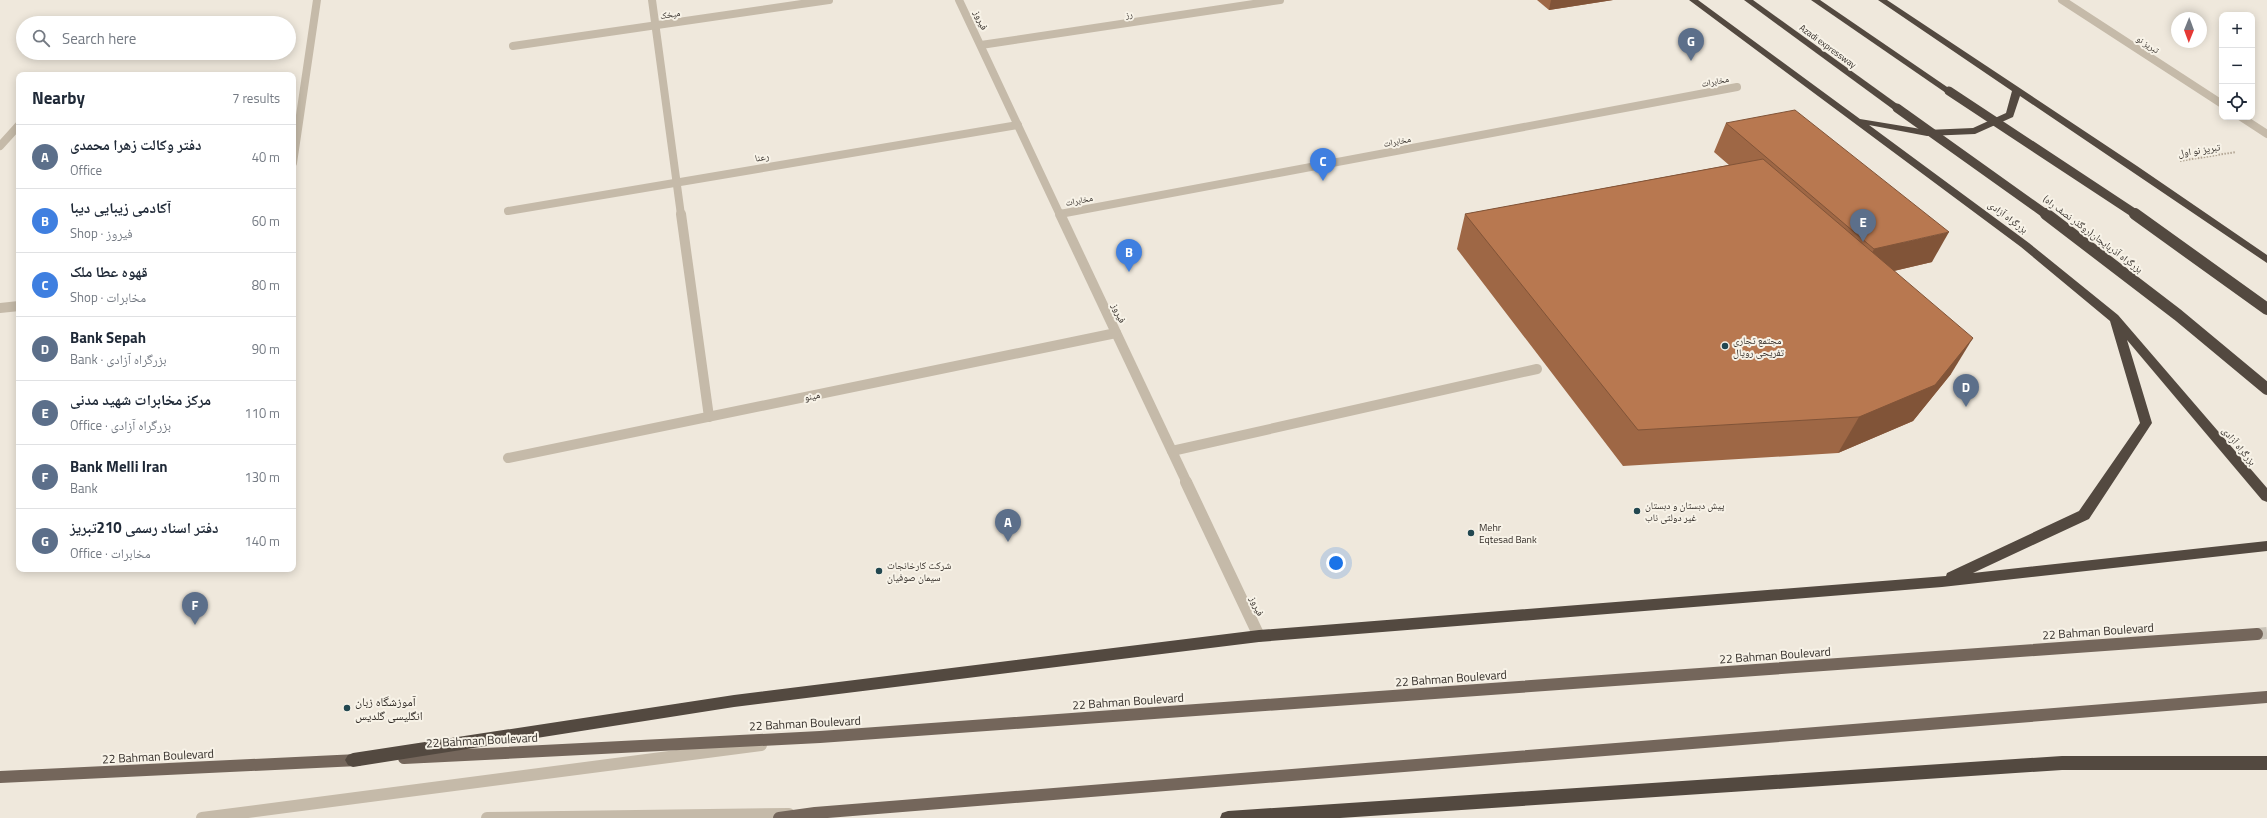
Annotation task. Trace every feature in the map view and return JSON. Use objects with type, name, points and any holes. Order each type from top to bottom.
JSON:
[{"type":"highway","name":"بزرگراه آزادی","points":[[1693,0],[1858,120],[2025,245],[2114,318],[2267,498]]},
{"type":"highway","name":"Azadi expressway","points":[[1748,0],[1897,108]]},
{"type":"highway","points":[[1815,0],[1949,91],[2124,206],[2267,310]]},
{"type":"highway","points":[[1882,0],[2134,168],[2267,260]]},
{"type":"highway","points":[[1858,120],[1927,133],[1976,131],[2010,115],[2017,91]]},
{"type":"highway","name":"بزرگراه آذربایجان(روگذر نصف راه)","points":[[1897,108],[2058,222],[2214,343],[2267,390]]},
{"type":"highway","points":[[1942,582],[2084,515],[2146,423],[2114,318]]},
{"type":"highway","points":[[353,760],[734,701],[1259,636],[1942,582],[2267,546]]},
{"type":"highway","points":[[1228,818],[2062,763],[2267,763]]},
{"type":"main road","name":"22 Bahman Boulevard","points":[[0,778],[820,737],[2257,634]]},
{"type":"main road","points":[[779,818],[815,813],[2267,697]]},
{"type":"street","points":[[296,143],[317,0]]},
{"type":"street","points":[[652,0],[709,417]]},
{"type":"street","name":"میخک","points":[[513,46],[829,0]]},
{"type":"street","name":"فیروز","points":[[959,0],[1259,636]]},
{"type":"street","name":"رز","points":[[981,45],[1264,1],[1280,0]]},
{"type":"street","name":"تبریز نو","points":[[2062,0],[2219,102]]},
{"type":"street","name":"مخابرات","points":[[1060,214],[1737,87]]},
{"type":"street","points":[[2246,120],[2267,134]]},
{"type":"street","name":"رعنا","points":[[508,211],[1018,125]]},
{"type":"street","points":[[0,146],[16,128]]},
{"type":"street","points":[[0,308],[16,306]]},
{"type":"street","name":"مینو","points":[[508,458],[1116,333]]},
{"type":"street","points":[[1172,451],[1537,369]]},
{"type":"street","points":[[202,818],[820,737]]},
{"type":"street","points":[[487,818],[815,813]]},
{"type":"path","name":"تبریز نو اول","points":[[2134,168],[2244,151]]},
{"type":"building","points":[[1795,110],[1949,232],[1874,249],[1726,123]]},
{"type":"building","name":"مجتمع تجاری تفریحی رویال","points":[[1763,159],[1973,338],[1935,385],[1859,417],[1638,430],[1465,214]]},
{"type":"tunnel","points":[[2257,634],[2267,633]]},
{"type":"place","name":"دفتر اسناد رسمی 210تبریز","points":[[1691,61]]},
{"type":"place","name":"قهوه عطا ملک","points":[[1323,181]]},
{"type":"place","name":"مرکز مخابرات شهید مدنی","points":[[1863,242]]},
{"type":"place","name":"آکادمی زیبایی دیبا","points":[[1129,272]]},
{"type":"place","name":"مجتمع تجاری تفریحی رویال","points":[[1725,346]]},
{"type":"place","name":"Bank Sepah","points":[[1966,407]]},
{"type":"place","name":"پیش دبستان و دبستان غیر دولتی ناب","points":[[1637,511]]},
{"type":"place","name":"Mehr Eqtesad Bank","points":[[1471,533]]},
{"type":"place","name":"دفتر وکالت زهرا محمدی","points":[[1008,542]]},
{"type":"place","name":"شرکت کارخانجات سیمان صوفیان","points":[[879,571]]},
{"type":"place","name":"Bank Melli Iran","points":[[195,625]]},
{"type":"place","name":"آموزشگاه زبان انگلیسی گلدیس","points":[[347,708]]}]
